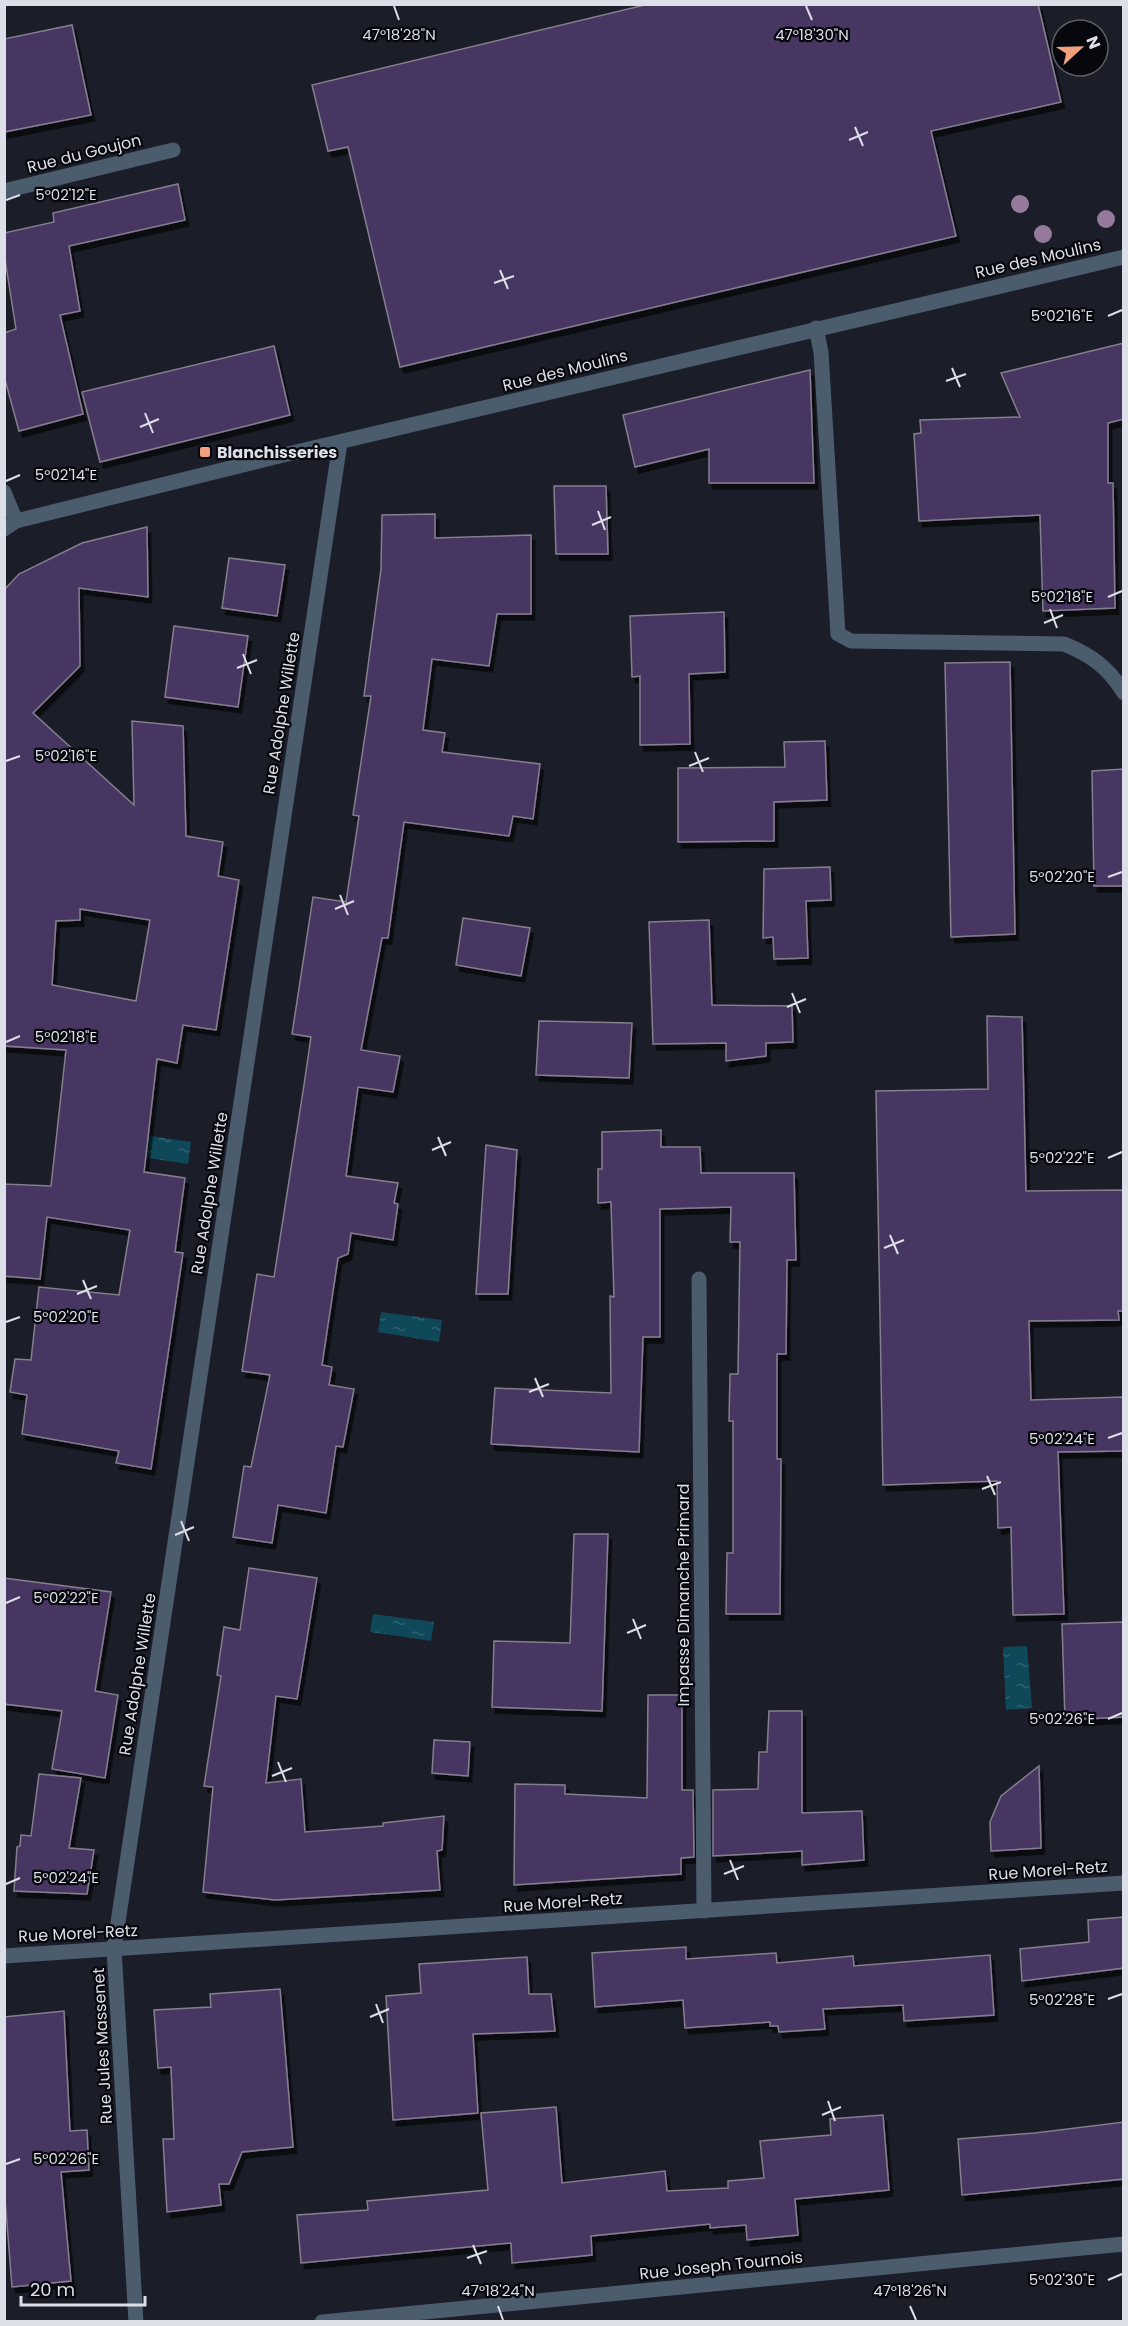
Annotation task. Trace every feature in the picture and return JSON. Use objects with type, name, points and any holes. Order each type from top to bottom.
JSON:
[{"type":"street","name":"Rue du Goujon","points":[[4,191],[173,150]]},
{"type":"street","name":"Rue des Moulins","points":[[10,525],[816,328],[1124,257]]},
{"type":"street","points":[[816,328],[821,351],[837,634],[851,641],[1064,644],[1086,653],[1109,673],[1124,693]]},
{"type":"street","name":"Rue Adolphe Willette","points":[[114,1949],[340,443]]},
{"type":"street","points":[[4,492],[10,525]]},
{"type":"street","name":"Impasse Dimanche Primard","points":[[699,1280],[704,1911]]},
{"type":"street","name":"Rue Morel-Retz","points":[[4,1956],[1124,1882]]},
{"type":"street","name":"Rue Jules Massenet","points":[[114,1949],[135,2322]]},
{"type":"street","name":"Rue Joseph Tournois","points":[[322,2322],[1124,2244]]},
{"type":"water","points":[[145,1135],[191,1142],[188,1164],[142,1157]]},
{"type":"water","points":[[381,1312],[442,1320],[439,1342],[378,1332]]},
{"type":"water","points":[[373,1614],[434,1622],[431,1641],[370,1632]]},
{"type":"water","points":[[1027,1646],[1032,1708],[1006,1710],[1003,1647]]},
{"type":"building","points":[[649,4],[1038,4],[1050,55],[1050,78],[1055,78],[1061,102],[931,131],[956,236],[400,367],[348,147],[328,151],[312,85]]},
{"type":"building","points":[[72,25],[91,115],[4,132],[4,39]]},
{"type":"building","points":[[178,184],[185,220],[69,246],[80,311],[60,315],[83,414],[19,431],[4,376],[4,333],[16,329],[4,253],[4,233],[54,222],[53,213]]},
{"type":"building","points":[[1124,343],[1124,419],[1108,423],[1108,483],[1113,483],[1115,608],[1043,611],[1040,515],[919,521],[914,434],[921,433],[920,420],[1020,417],[1001,373]]},
{"type":"building","points":[[274,346],[290,415],[100,462],[82,392]]},
{"type":"building","points":[[810,370],[814,483],[709,483],[709,449],[635,467],[623,415]]},
{"type":"building","points":[[554,486],[606,486],[608,554],[556,554]]},
{"type":"building","points":[[435,514],[435,538],[531,535],[531,614],[497,614],[489,666],[432,659],[423,730],[445,733],[442,752],[540,764],[533,819],[513,816],[509,836],[404,822],[388,938],[382,938],[361,1050],[400,1056],[393,1092],[358,1087],[346,1176],[398,1183],[394,1203],[398,1204],[393,1240],[351,1233],[348,1254],[338,1258],[322,1365],[332,1367],[329,1385],[354,1389],[343,1447],[336,1446],[326,1513],[278,1505],[272,1543],[233,1537],[244,1466],[251,1467],[270,1375],[242,1371],[257,1274],[274,1277],[304,1085],[311,1037],[292,1034],[313,897],[346,902],[359,816],[353,815],[371,696],[364,696],[381,569],[382,515]]},
{"type":"building","points":[[147,527],[148,597],[79,588],[80,666],[33,713],[134,805],[132,721],[183,726],[186,836],[223,842],[218,876],[239,880],[216,1030],[183,1025],[177,1063],[157,1059],[144,1172],[185,1178],[175,1252],[183,1253],[151,1469],[116,1463],[119,1451],[22,1434],[27,1395],[10,1392],[15,1359],[31,1360],[39,1287],[119,1295],[130,1230],[47,1217],[40,1279],[4,1276],[4,1184],[51,1186],[66,1050],[4,1046],[4,590],[19,574],[82,543]],"holes":[[[80,909],[150,920],[136,1001],[52,985],[56,921],[80,920]]]},
{"type":"building","points":[[229,558],[285,565],[277,616],[222,608]]},
{"type":"building","points":[[724,612],[725,672],[689,674],[690,744],[640,745],[640,676],[632,677],[630,616]]},
{"type":"building","points":[[174,626],[248,636],[238,707],[165,697]]},
{"type":"building","points":[[1010,662],[1015,934],[951,937],[945,663]]},
{"type":"building","points":[[825,741],[827,800],[774,802],[774,841],[678,842],[678,768],[785,767],[784,742]]},
{"type":"building","points":[[1124,769],[1124,886],[1094,886],[1092,771]]},
{"type":"building","points":[[830,867],[831,900],[806,901],[808,958],[774,959],[773,937],[763,938],[764,869]]},
{"type":"building","points":[[463,918],[530,928],[521,976],[456,965]]},
{"type":"building","points":[[709,920],[712,1005],[792,1006],[793,1042],[766,1043],[766,1056],[726,1061],[726,1043],[653,1044],[649,922]]},
{"type":"building","points":[[987,1016],[1022,1017],[1026,1191],[1124,1190],[1124,1311],[1118,1311],[1119,1320],[1029,1321],[1031,1400],[1124,1397],[1124,1451],[1058,1452],[1064,1614],[1013,1615],[1011,1527],[998,1528],[997,1481],[883,1485],[876,1091],[988,1089]]},
{"type":"building","points":[[539,1021],[632,1023],[629,1078],[536,1075]]},
{"type":"building","points":[[661,1130],[661,1147],[700,1147],[701,1173],[794,1173],[796,1260],[787,1260],[786,1354],[777,1354],[777,1459],[781,1459],[780,1614],[726,1614],[727,1553],[733,1553],[733,1421],[729,1421],[730,1374],[738,1374],[740,1242],[730,1242],[731,1207],[660,1209],[660,1337],[643,1337],[639,1452],[491,1444],[495,1388],[611,1393],[610,1296],[614,1297],[611,1202],[598,1203],[598,1169],[602,1169],[602,1132]]},
{"type":"building","points":[[486,1145],[517,1150],[508,1294],[476,1294]]},
{"type":"building","points":[[574,1534],[608,1534],[602,1711],[492,1707],[494,1641],[570,1643]]},
{"type":"building","points":[[249,1568],[317,1578],[297,1699],[276,1696],[266,1783],[301,1779],[305,1832],[383,1826],[383,1823],[444,1816],[442,1850],[437,1851],[440,1890],[275,1900],[203,1892],[213,1787],[204,1786],[221,1676],[217,1675],[224,1627],[240,1630]]},
{"type":"building","points":[[4,1578],[111,1592],[95,1691],[118,1695],[105,1778],[52,1769],[62,1711],[4,1704]]},
{"type":"building","points":[[1124,1622],[1124,1717],[1065,1720],[1062,1624]]},
{"type":"building","points":[[648,1695],[682,1695],[682,1790],[693,1790],[694,1857],[681,1858],[681,1874],[514,1885],[515,1784],[565,1785],[565,1794],[647,1798]]},
{"type":"building","points":[[769,1711],[802,1711],[802,1813],[862,1811],[864,1860],[802,1865],[802,1851],[713,1856],[713,1790],[758,1789],[759,1752],[767,1752]]},
{"type":"building","points":[[434,1740],[470,1742],[468,1776],[432,1773]]},
{"type":"building","points":[[1039,1766],[1041,1848],[991,1851],[990,1822],[1001,1796]]},
{"type":"building","points":[[39,1774],[81,1778],[69,1848],[94,1850],[87,1894],[14,1891],[17,1847],[20,1846],[21,1835],[31,1836]]},
{"type":"building","points":[[1124,1917],[1124,1968],[1022,1981],[1020,1949],[1089,1942],[1088,1920]]},
{"type":"building","points":[[686,1947],[686,1959],[776,1953],[777,1963],[853,1956],[854,1966],[990,1955],[994,2015],[904,2021],[903,2005],[823,2009],[825,2029],[779,2032],[778,2026],[770,2026],[770,2022],[685,2028],[683,2000],[595,2007],[592,1953]]},
{"type":"building","points":[[527,1957],[529,1994],[551,1994],[555,2031],[473,2034],[478,2113],[393,2120],[386,1996],[421,1993],[419,1964]]},
{"type":"building","points":[[280,1989],[293,2147],[242,2152],[229,2184],[219,2184],[221,2205],[167,2212],[163,2139],[174,2139],[171,2067],[158,2068],[154,2010],[211,2007],[210,1994]]},
{"type":"building","points":[[64,2011],[70,2131],[87,2130],[89,2170],[61,2172],[71,2281],[12,2287],[4,2185],[4,2017]]},
{"type":"building","points":[[556,2107],[562,2183],[665,2171],[667,2191],[728,2188],[728,2181],[764,2178],[760,2141],[831,2135],[830,2119],[883,2115],[889,2190],[795,2199],[798,2235],[747,2240],[746,2225],[710,2228],[710,2224],[591,2236],[592,2255],[512,2263],[511,2243],[301,2263],[297,2215],[368,2210],[367,2201],[488,2190],[481,2113]]},
{"type":"building","points":[[1124,2122],[1124,2179],[962,2195],[958,2139],[1035,2133]]},
{"type":"place","name":"Blanchisseries","points":[[205,452]]}]
